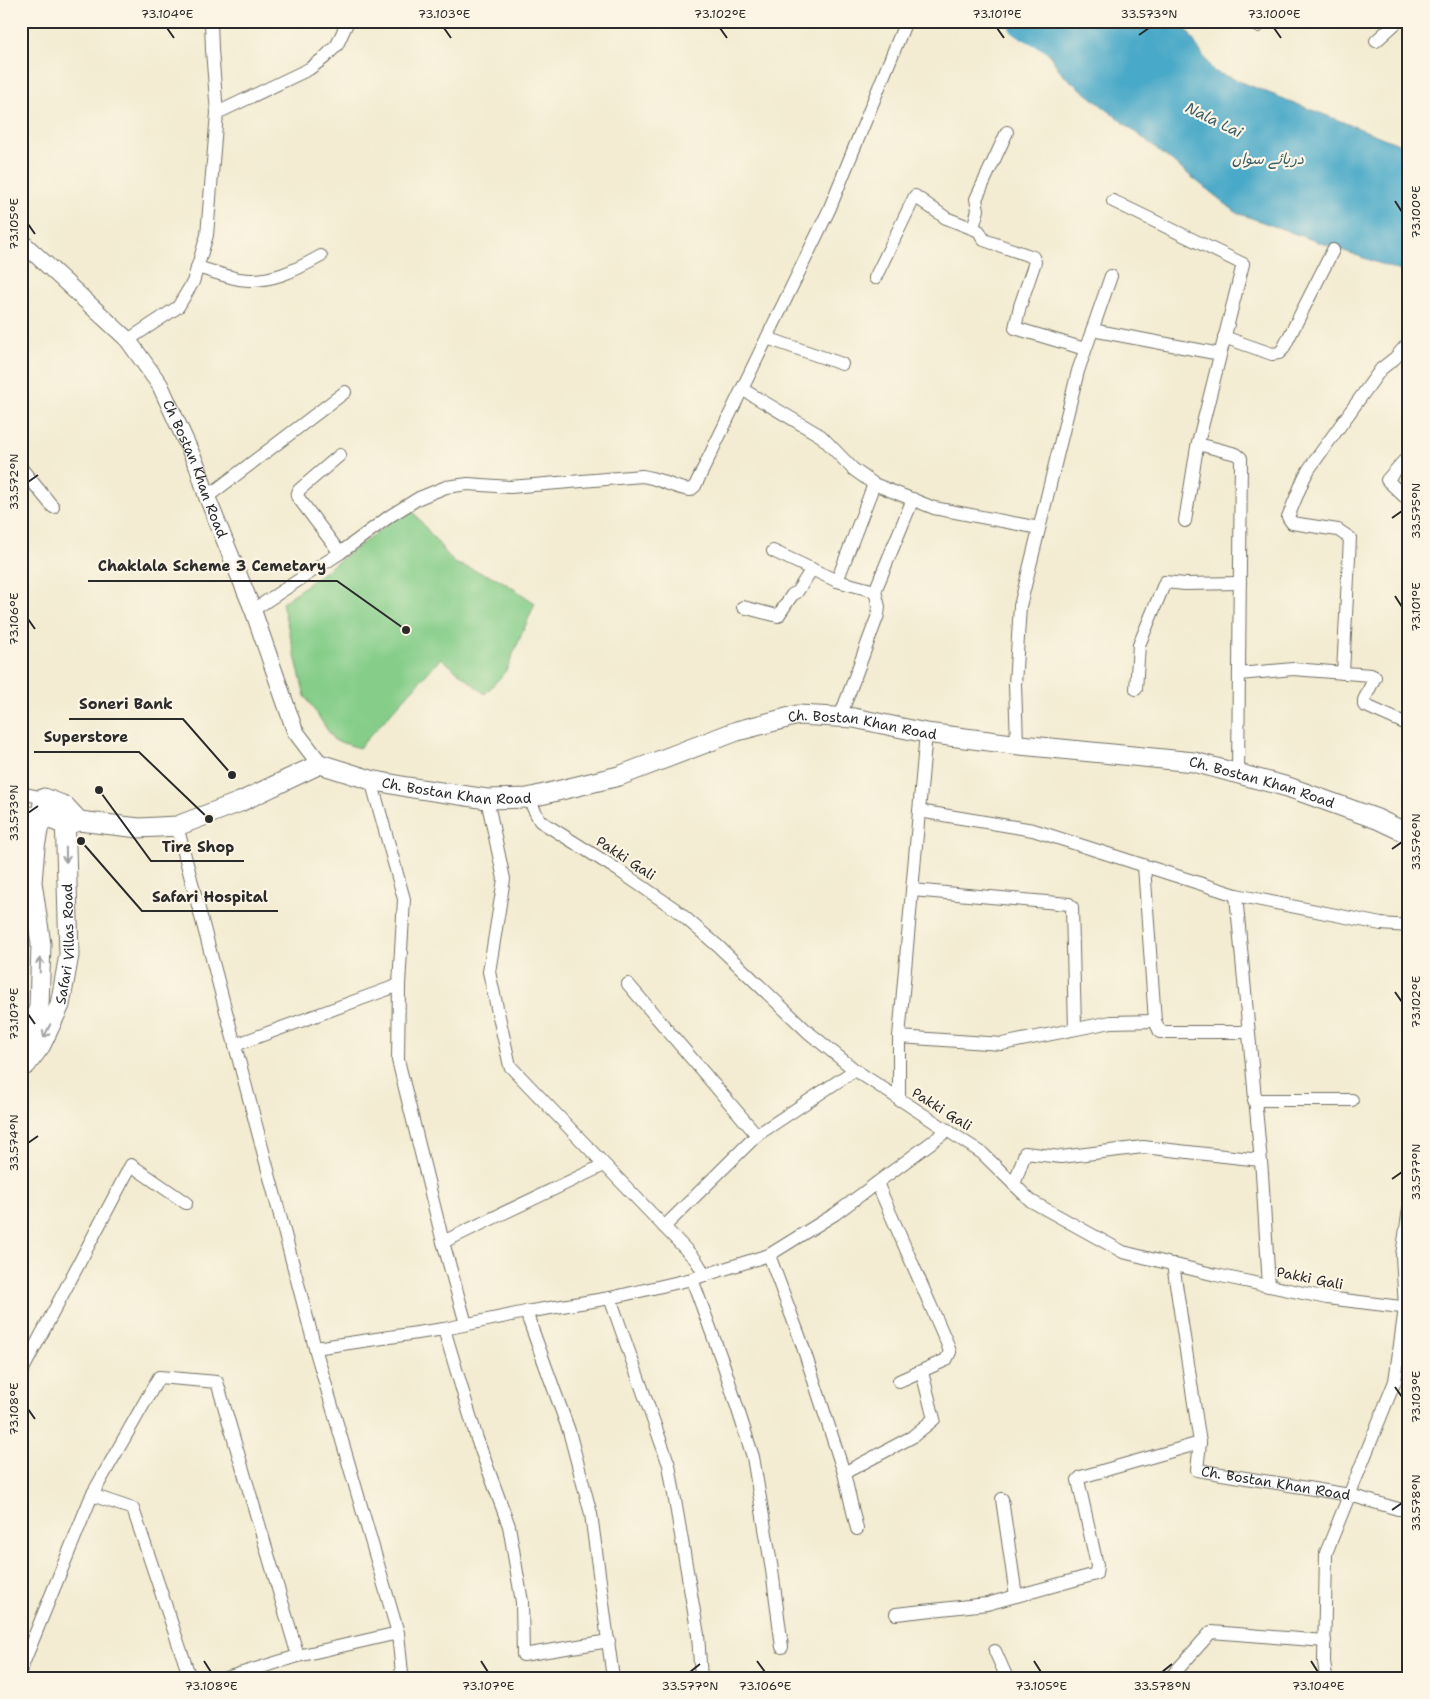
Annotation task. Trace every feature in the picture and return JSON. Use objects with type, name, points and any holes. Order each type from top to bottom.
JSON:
[{"type":"main road","name":"Ch. Bostan Khan Road","points":[[320,764],[371,780],[487,799],[528,798],[619,776],[737,731],[789,717],[798,715],[854,718],[926,733],[1194,762],[1296,790],[1376,819],[1409,834]]},
{"type":"main road","points":[[21,1063],[39,1007],[41,944],[32,882],[34,847],[43,807],[70,817],[139,828],[177,826],[240,802],[320,764]]},
{"type":"main road","name":"Safari Villas Road","points":[[21,1071],[41,1045],[60,1005],[69,956],[70,817]]},
{"type":"street","points":[[128,340],[178,307],[193,282],[207,235],[217,113],[211,21]]},
{"type":"street","points":[[217,113],[309,69],[337,45],[348,21]]},
{"type":"street","points":[[254,610],[340,553],[390,516],[419,498],[446,487],[468,484],[510,487],[642,476],[656,478],[679,488],[690,490],[695,486],[829,210],[906,21]]},
{"type":"street","points":[[1376,41],[1398,21]]},
{"type":"street","points":[[973,228],[978,210],[976,199],[1007,132]]},
{"type":"street","points":[[875,278],[916,196],[946,218],[982,233],[984,240],[1033,257],[1035,262],[1014,328],[1086,349]]},
{"type":"street","points":[[1113,201],[1243,264],[1198,444],[1185,521]]},
{"type":"street","name":"Ch Bostan Khan Road","points":[[21,241],[128,340],[160,385],[198,468],[207,497],[254,610],[295,731],[320,764]]},
{"type":"street","points":[[1224,337],[1272,354],[1279,352],[1333,250]]},
{"type":"street","points":[[198,267],[242,280],[271,278],[295,270],[320,256]]},
{"type":"street","points":[[1017,744],[1015,684],[1020,606],[1078,371],[1111,276]]},
{"type":"street","points":[[1092,330],[1220,354]]},
{"type":"street","points":[[767,338],[842,364]]},
{"type":"street","points":[[1343,672],[1350,538],[1338,530],[1292,522],[1288,516],[1309,469],[1381,369],[1395,358],[1409,342]]},
{"type":"street","points":[[742,389],[821,436],[853,469],[874,484],[934,508],[1039,528]]},
{"type":"street","points":[[207,497],[345,392]]},
{"type":"street","points":[[1198,444],[1236,454],[1241,458],[1238,774]]},
{"type":"street","points":[[340,454],[299,490],[297,496],[340,553]]},
{"type":"street","points":[[1409,455],[1387,480],[1409,501]]},
{"type":"street","points":[[21,468],[53,507]]},
{"type":"street","points":[[837,581],[874,484]]},
{"type":"street","points":[[840,718],[878,615],[880,607],[876,591],[913,499]]},
{"type":"street","points":[[773,551],[837,581],[876,591]]},
{"type":"street","points":[[743,607],[778,616],[812,569]]},
{"type":"street","points":[[1136,689],[1139,645],[1165,582],[1185,584],[1240,583]]},
{"type":"street","points":[[1239,674],[1293,669],[1372,675],[1375,678],[1364,700],[1364,705],[1409,725]]},
{"type":"street","points":[[899,1100],[899,1037],[926,733]]},
{"type":"street","points":[[371,780],[404,899],[399,985],[398,1060],[442,1242],[466,1324]]},
{"type":"street","points":[[21,793],[43,807]]},
{"type":"street","name":"Pakki Gali","points":[[528,798],[540,822],[618,870],[675,909],[719,947],[808,1032],[855,1070],[982,1152],[1031,1201],[1123,1252],[1327,1298],[1407,1308]]},
{"type":"street","points":[[487,799],[504,879],[489,972],[510,1066],[696,1260],[705,1275]]},
{"type":"street","points":[[21,810],[43,807]]},
{"type":"street","points":[[919,811],[1034,830],[1236,895],[1380,924],[1409,926]]},
{"type":"street","points":[[177,826],[315,1348],[398,1633],[401,1678]]},
{"type":"street","points":[[1144,866],[1155,1020],[1160,1032],[1248,1032]]},
{"type":"street","points":[[912,890],[1070,904],[1072,907],[1075,1029]]},
{"type":"street","points":[[1236,895],[1260,1160],[1269,1286]]},
{"type":"street","points":[[628,984],[757,1135]]},
{"type":"street","points":[[235,1045],[399,985]]},
{"type":"street","points":[[899,1037],[1002,1044],[1111,1022],[1155,1020]]},
{"type":"street","points":[[664,1227],[757,1135],[855,1070]]},
{"type":"street","points":[[1254,1100],[1352,1100]]},
{"type":"street","points":[[315,1348],[444,1329],[526,1312],[610,1298],[692,1279],[769,1255],[835,1214],[948,1130]]},
{"type":"street","points":[[1014,1185],[1025,1153],[1060,1157],[1142,1147],[1260,1160]]},
{"type":"street","points":[[21,1373],[131,1165],[186,1204]]},
{"type":"street","points":[[442,1242],[604,1165]]},
{"type":"street","points":[[877,1183],[950,1352],[946,1360],[898,1381]]},
{"type":"street","points":[[1326,1678],[1326,1553],[1395,1381],[1402,1374],[1407,1308],[1402,1255],[1409,1209]]},
{"type":"street","points":[[769,1255],[801,1341],[844,1473],[857,1529]]},
{"type":"street","name":"Ch. Bostan Khan Road","points":[[1172,1264],[1200,1443],[1197,1470],[1350,1495],[1398,1509],[1409,1509]]},
{"type":"street","points":[[692,1279],[724,1366],[753,1457],[772,1570],[782,1647]]},
{"type":"street","points":[[610,1298],[669,1465],[698,1635],[702,1678]]},
{"type":"street","points":[[526,1312],[569,1431],[588,1505],[613,1678]]},
{"type":"street","points":[[444,1329],[477,1439],[509,1526],[522,1602],[523,1655],[609,1641]]},
{"type":"street","points":[[844,1473],[912,1437],[934,1419],[922,1372]]},
{"type":"street","points":[[21,1669],[92,1495],[159,1377],[217,1382],[298,1656]]},
{"type":"street","points":[[896,1614],[987,1604],[1096,1574],[1097,1565],[1078,1480],[1081,1477],[1200,1443]]},
{"type":"street","points":[[92,1495],[133,1509],[190,1678]]},
{"type":"street","points":[[1002,1499],[1016,1596]]},
{"type":"street","points":[[1170,1678],[1212,1632],[1325,1641]]},
{"type":"street","points":[[226,1678],[298,1656],[398,1633]]},
{"type":"street","points":[[995,1651],[1007,1678]]},
{"type":"green space","points":[[410,508],[454,563],[499,579],[535,603],[506,671],[485,694],[441,658],[359,748],[334,740],[305,696],[282,603]]},
{"type":"water","name":"دریائے سواں","points":[[1027,21],[1181,21],[1213,71],[1409,148],[1409,274],[1237,213],[1062,74]]},
{"type":"waterway","name":"Nala Lai","points":[[1023,21],[1023,23],[1066,46]]},
{"type":"place","name":"Chaklala Scheme 3 Cemetary","points":[[406,630]]},
{"type":"place","name":"Soneri Bank","points":[[232,775]]},
{"type":"place","name":"Tire Shop","points":[[99,790]]},
{"type":"place","name":"Superstore","points":[[209,819]]},
{"type":"place","name":"Safari Hospital","points":[[81,841]]}]
